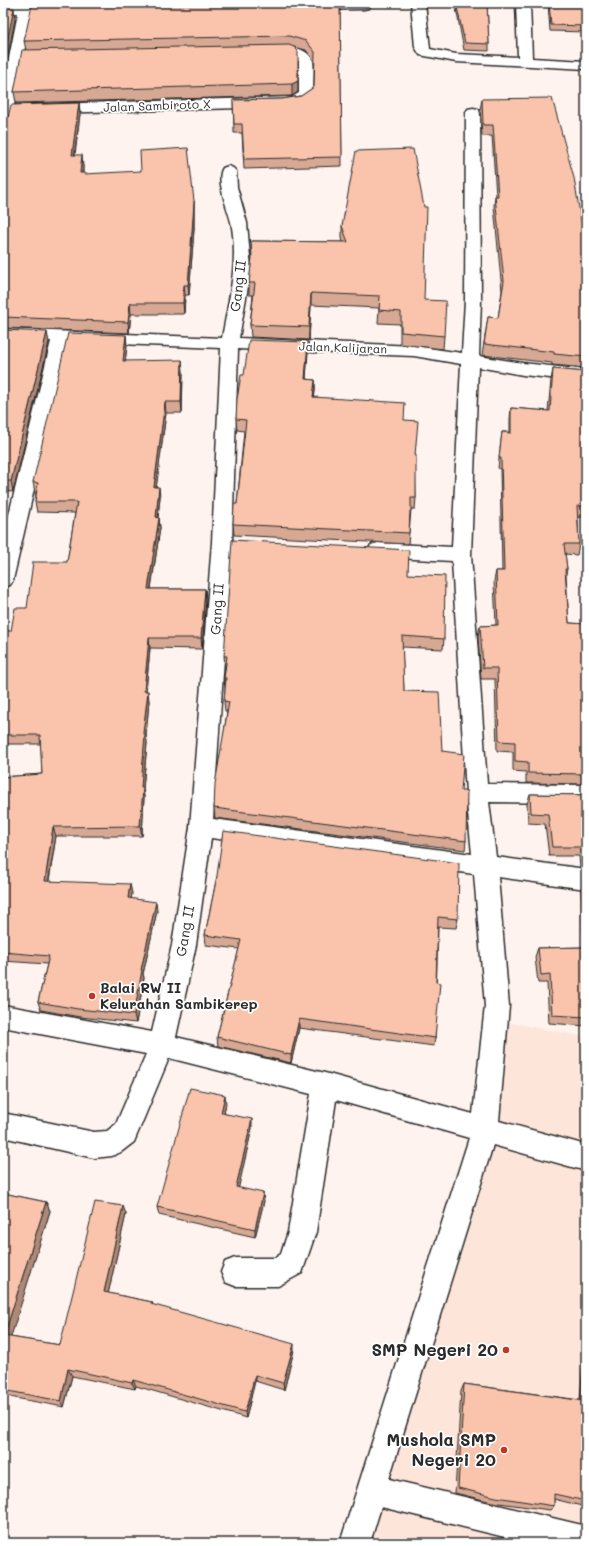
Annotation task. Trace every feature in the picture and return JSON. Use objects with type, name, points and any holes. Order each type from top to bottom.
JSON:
[{"type":"street","points":[[418,3],[422,47],[425,52],[456,58],[586,65]]},
{"type":"street","points":[[523,3],[525,62]]},
{"type":"street","points":[[293,6],[364,5]]},
{"type":"street","points":[[3,125],[26,6]]},
{"type":"street","points":[[3,9],[26,6],[73,8]]},
{"type":"street","name":"Jalan Sambiroto X","points":[[6,110],[282,103],[296,101],[306,95],[306,61],[300,54],[289,51],[258,52]]},
{"type":"street","points":[[17,56],[64,55]]},
{"type":"street","points":[[355,1543],[485,1129],[497,1006],[477,793],[461,555],[473,300],[473,112]]},
{"type":"street","name":"Gang II","points":[[3,1125],[94,1145],[112,1143],[125,1133],[162,1045],[184,945],[202,827],[230,542],[230,343],[243,269],[239,223],[229,187],[228,171]]},
{"type":"street","name":"Jalan Kalijaran","points":[[3,334],[414,351],[523,369],[586,376]]},
{"type":"street","points":[[3,580],[61,336]]},
{"type":"street","points":[[357,549],[461,555]]},
{"type":"street","points":[[477,793],[586,794]]},
{"type":"street","points":[[202,827],[586,879]]},
{"type":"street","points":[[3,1016],[162,1045],[325,1085],[586,1158]]},
{"type":"street","points":[[235,1272],[278,1272],[292,1263],[302,1232],[325,1085]]},
{"type":"street","points":[[371,1490],[586,1541]]},
{"type":"shaded area","name":"SMP Negeri 20","points":[[507,1022],[586,1037],[586,1543],[390,1543],[373,1539],[505,1076]]},
{"type":"building","points":[[340,3],[342,157],[244,159],[242,124],[234,124],[233,100],[282,99],[301,96],[314,87],[315,52],[306,41],[289,36],[24,41],[32,5]]},
{"type":"building","points":[[456,3],[487,3],[489,44],[465,43]]},
{"type":"building","points":[[549,3],[586,3],[586,26],[551,25]]},
{"type":"building","points":[[14,8],[3,61],[3,9]]},
{"type":"building","points":[[289,45],[298,51],[298,81],[292,84],[14,92],[22,50]]},
{"type":"building","points":[[552,98],[574,178],[586,251],[586,357],[484,344],[488,317],[498,318],[504,281],[495,196],[498,196],[493,125],[483,125],[482,99]]},
{"type":"building","points":[[79,103],[72,155],[82,155],[80,173],[141,171],[140,151],[188,148],[194,201],[188,285],[184,285],[183,303],[130,303],[128,322],[3,317],[3,118],[8,117],[11,105]]},
{"type":"building","points":[[413,149],[424,207],[427,207],[424,300],[446,301],[444,336],[401,332],[401,312],[379,310],[380,296],[311,293],[309,327],[250,325],[255,283],[249,283],[252,257],[251,241],[348,242],[342,226],[356,151]]},
{"type":"building","points":[[3,330],[47,332],[11,481],[3,481]]},
{"type":"building","points":[[68,333],[126,335],[123,361],[182,360],[181,402],[165,402],[154,487],[159,487],[156,517],[159,518],[148,589],[205,589],[201,638],[149,638],[144,691],[148,691],[143,733],[145,733],[140,826],[53,827],[45,881],[130,884],[128,898],[156,902],[141,970],[134,1015],[78,1009],[38,1002],[49,956],[3,952],[3,777],[42,774],[40,735],[3,735],[3,631],[11,631],[15,608],[27,608],[33,562],[67,562],[77,502],[35,502],[38,483],[33,482]]},
{"type":"building","points":[[249,340],[308,342],[305,379],[315,380],[313,397],[405,403],[404,420],[418,421],[415,455],[416,498],[411,498],[409,533],[233,524],[234,504],[237,504],[246,420],[236,419],[237,399],[241,375],[244,375]]},
{"type":"building","points":[[553,369],[586,372],[586,506],[577,506],[579,544],[564,544],[567,569],[565,569],[569,623],[586,624],[586,652],[582,651],[586,712],[586,774],[528,773],[528,762],[515,761],[515,742],[499,741],[497,668],[483,668],[480,626],[498,625],[496,571],[504,571],[501,458],[499,458],[502,432],[511,433],[511,408],[550,411]]},
{"type":"building","points":[[232,540],[409,550],[408,574],[445,576],[444,639],[402,636],[404,691],[439,692],[442,751],[464,754],[461,791],[467,791],[466,841],[214,808],[215,784],[229,702],[224,701],[226,678],[224,678],[227,656],[224,656]]},
{"type":"building","points":[[530,794],[586,795],[586,858],[583,857],[582,847],[552,847],[548,814],[531,813]]},
{"type":"building","points":[[223,831],[459,863],[458,919],[438,917],[436,982],[440,983],[435,1038],[299,1019],[291,1055],[217,1037],[241,940],[205,935],[217,876]]},
{"type":"building","points":[[584,881],[586,881],[586,914]]},
{"type":"building","points":[[586,947],[586,1017],[552,1015],[550,974],[541,975],[538,948]]},
{"type":"building","points":[[190,1088],[225,1095],[221,1113],[252,1119],[236,1187],[263,1193],[255,1229],[157,1207]]},
{"type":"building","points":[[3,1193],[46,1202],[4,1336],[60,1345],[95,1202],[123,1206],[104,1292],[152,1302],[151,1304],[294,1344],[283,1383],[255,1375],[245,1412],[133,1380],[132,1383],[68,1369],[61,1401],[3,1390]]},
{"type":"building","name":"Mushola SMP Negeri 20","points":[[586,1380],[586,1501],[554,1494],[554,1506],[496,1497],[458,1488],[464,1384],[584,1401]]},
{"type":"place","name":"Balai RW II Kelurahan Sambikerep","points":[[92,996]]},
{"type":"place","name":"SMP Negeri 20","points":[[506,1350]]},
{"type":"place","name":"Mushola SMP Negeri 20","points":[[504,1450]]}]
